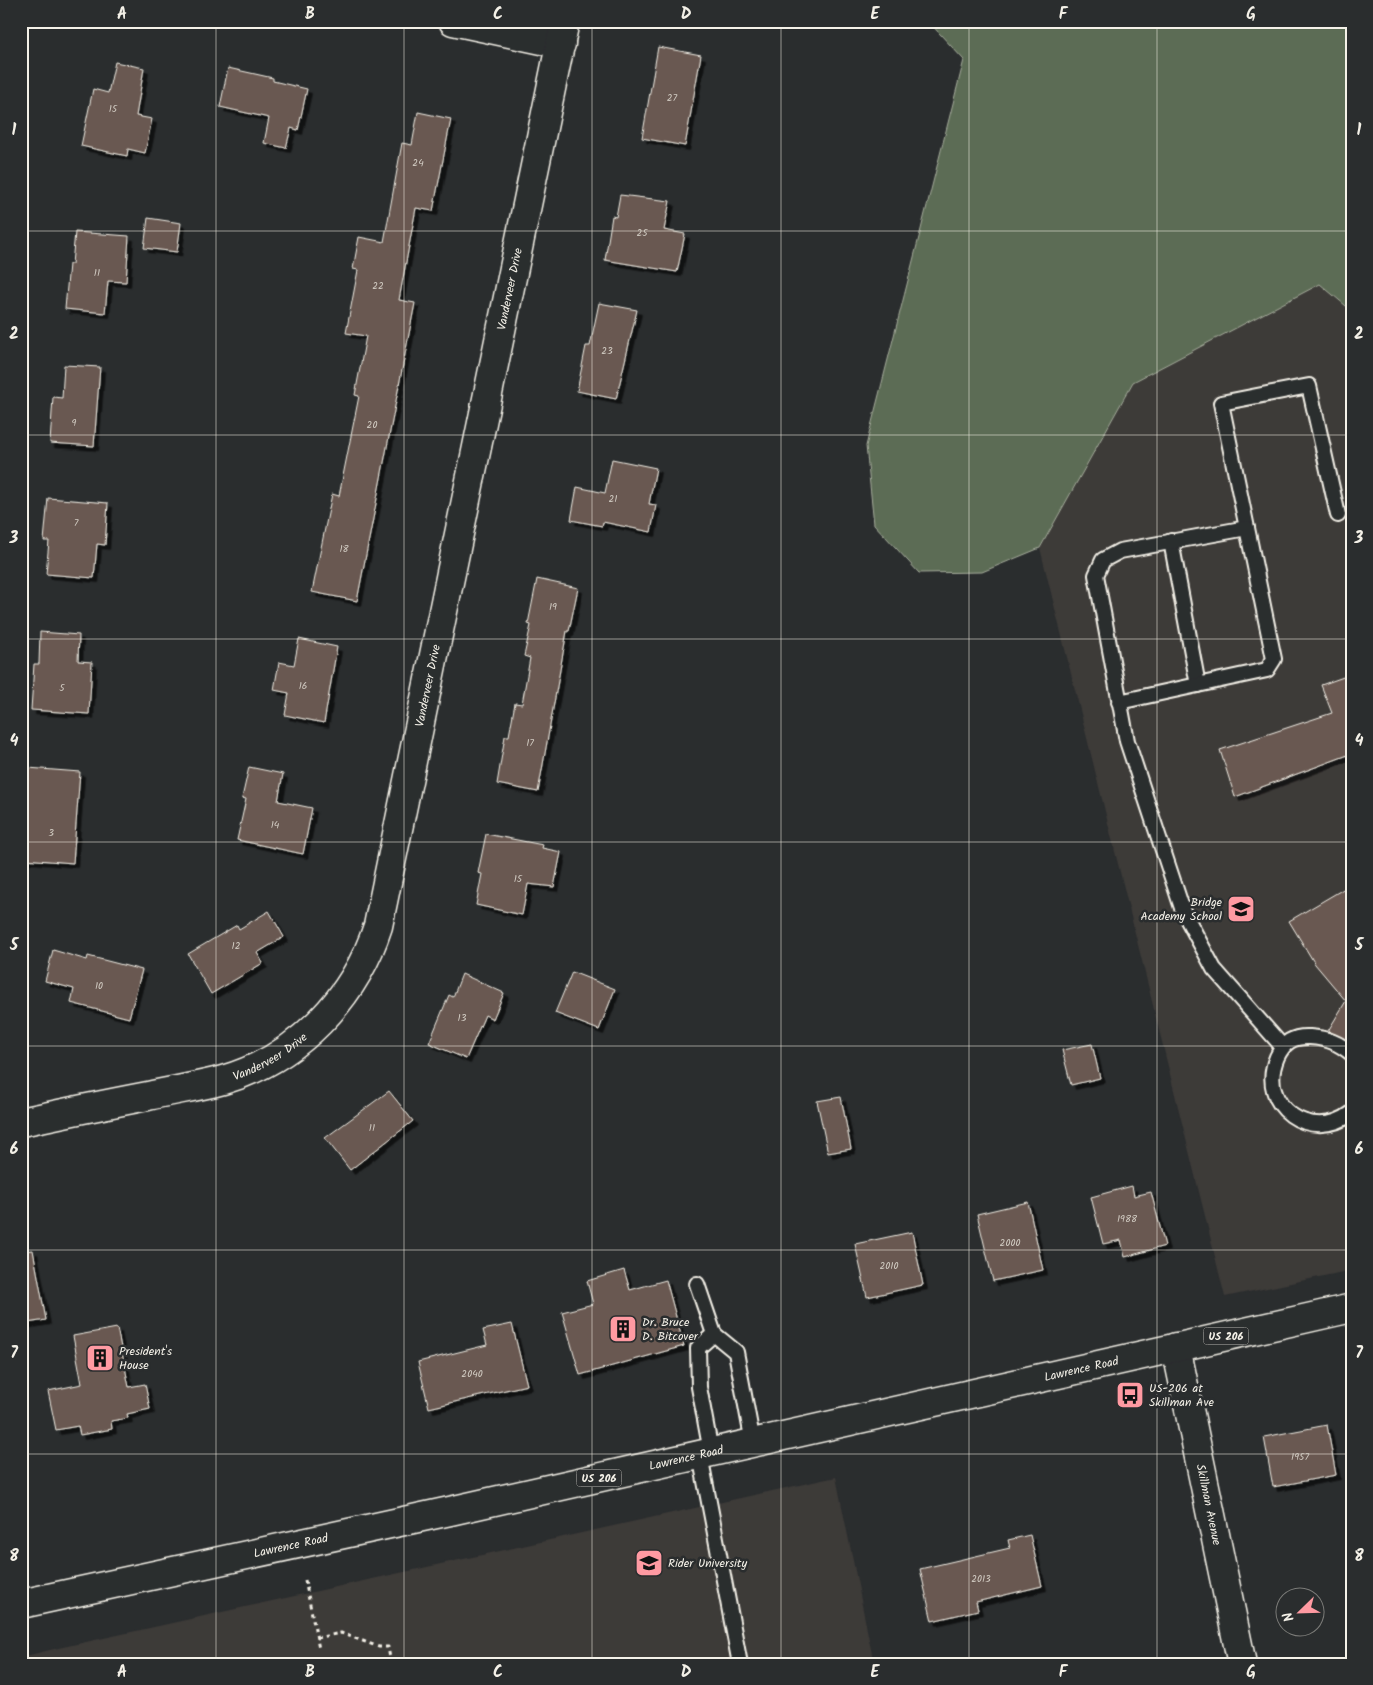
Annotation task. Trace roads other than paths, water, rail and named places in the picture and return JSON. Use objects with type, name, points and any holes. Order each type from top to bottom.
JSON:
[{"type":"street","points":[[453,21],[563,33]]},
{"type":"street","name":"Vanderveer Drive","points":[[21,1122],[223,1080],[264,1064],[301,1039],[316,1026],[330,1012],[356,976],[378,926],[563,33]]},
{"type":"street","name":"Lawrence Road","points":[[21,1604],[753,1443],[1352,1308]]},
{"type":"street","name":"Skillman Avenue","points":[[1176,1347],[1242,1664]]},
{"type":"lane","points":[[1119,702],[1267,670],[1274,659],[1222,403],[1309,386],[1338,515]]},
{"type":"lane","points":[[1246,528],[1120,550],[1103,560],[1096,575],[1127,741],[1183,911],[1214,969],[1282,1046]]},
{"type":"lane","points":[[1171,541],[1198,685]]},
{"type":"lane","points":[[1352,1054],[1324,1038],[1294,1038],[1282,1046],[1274,1065],[1272,1081],[1276,1097],[1285,1110],[1297,1120],[1312,1125],[1328,1125],[1343,1120],[1352,1113]]},
{"type":"lane","points":[[697,1284],[714,1334],[736,1352],[753,1443]]},
{"type":"lane","points":[[714,1334],[698,1348],[699,1387],[706,1453],[740,1664]]},
{"type":"place","name":"Bridge Academy School","points":[[1241,909]]},
{"type":"place","name":"Dr. Bruce D. Bitcover","points":[[623,1329]]},
{"type":"place","name":"President's House","points":[[100,1358]]},
{"type":"place","name":"US-206 at Skillman Ave","points":[[1130,1395]]},
{"type":"place","name":"Rider University","points":[[649,1563]]}]
